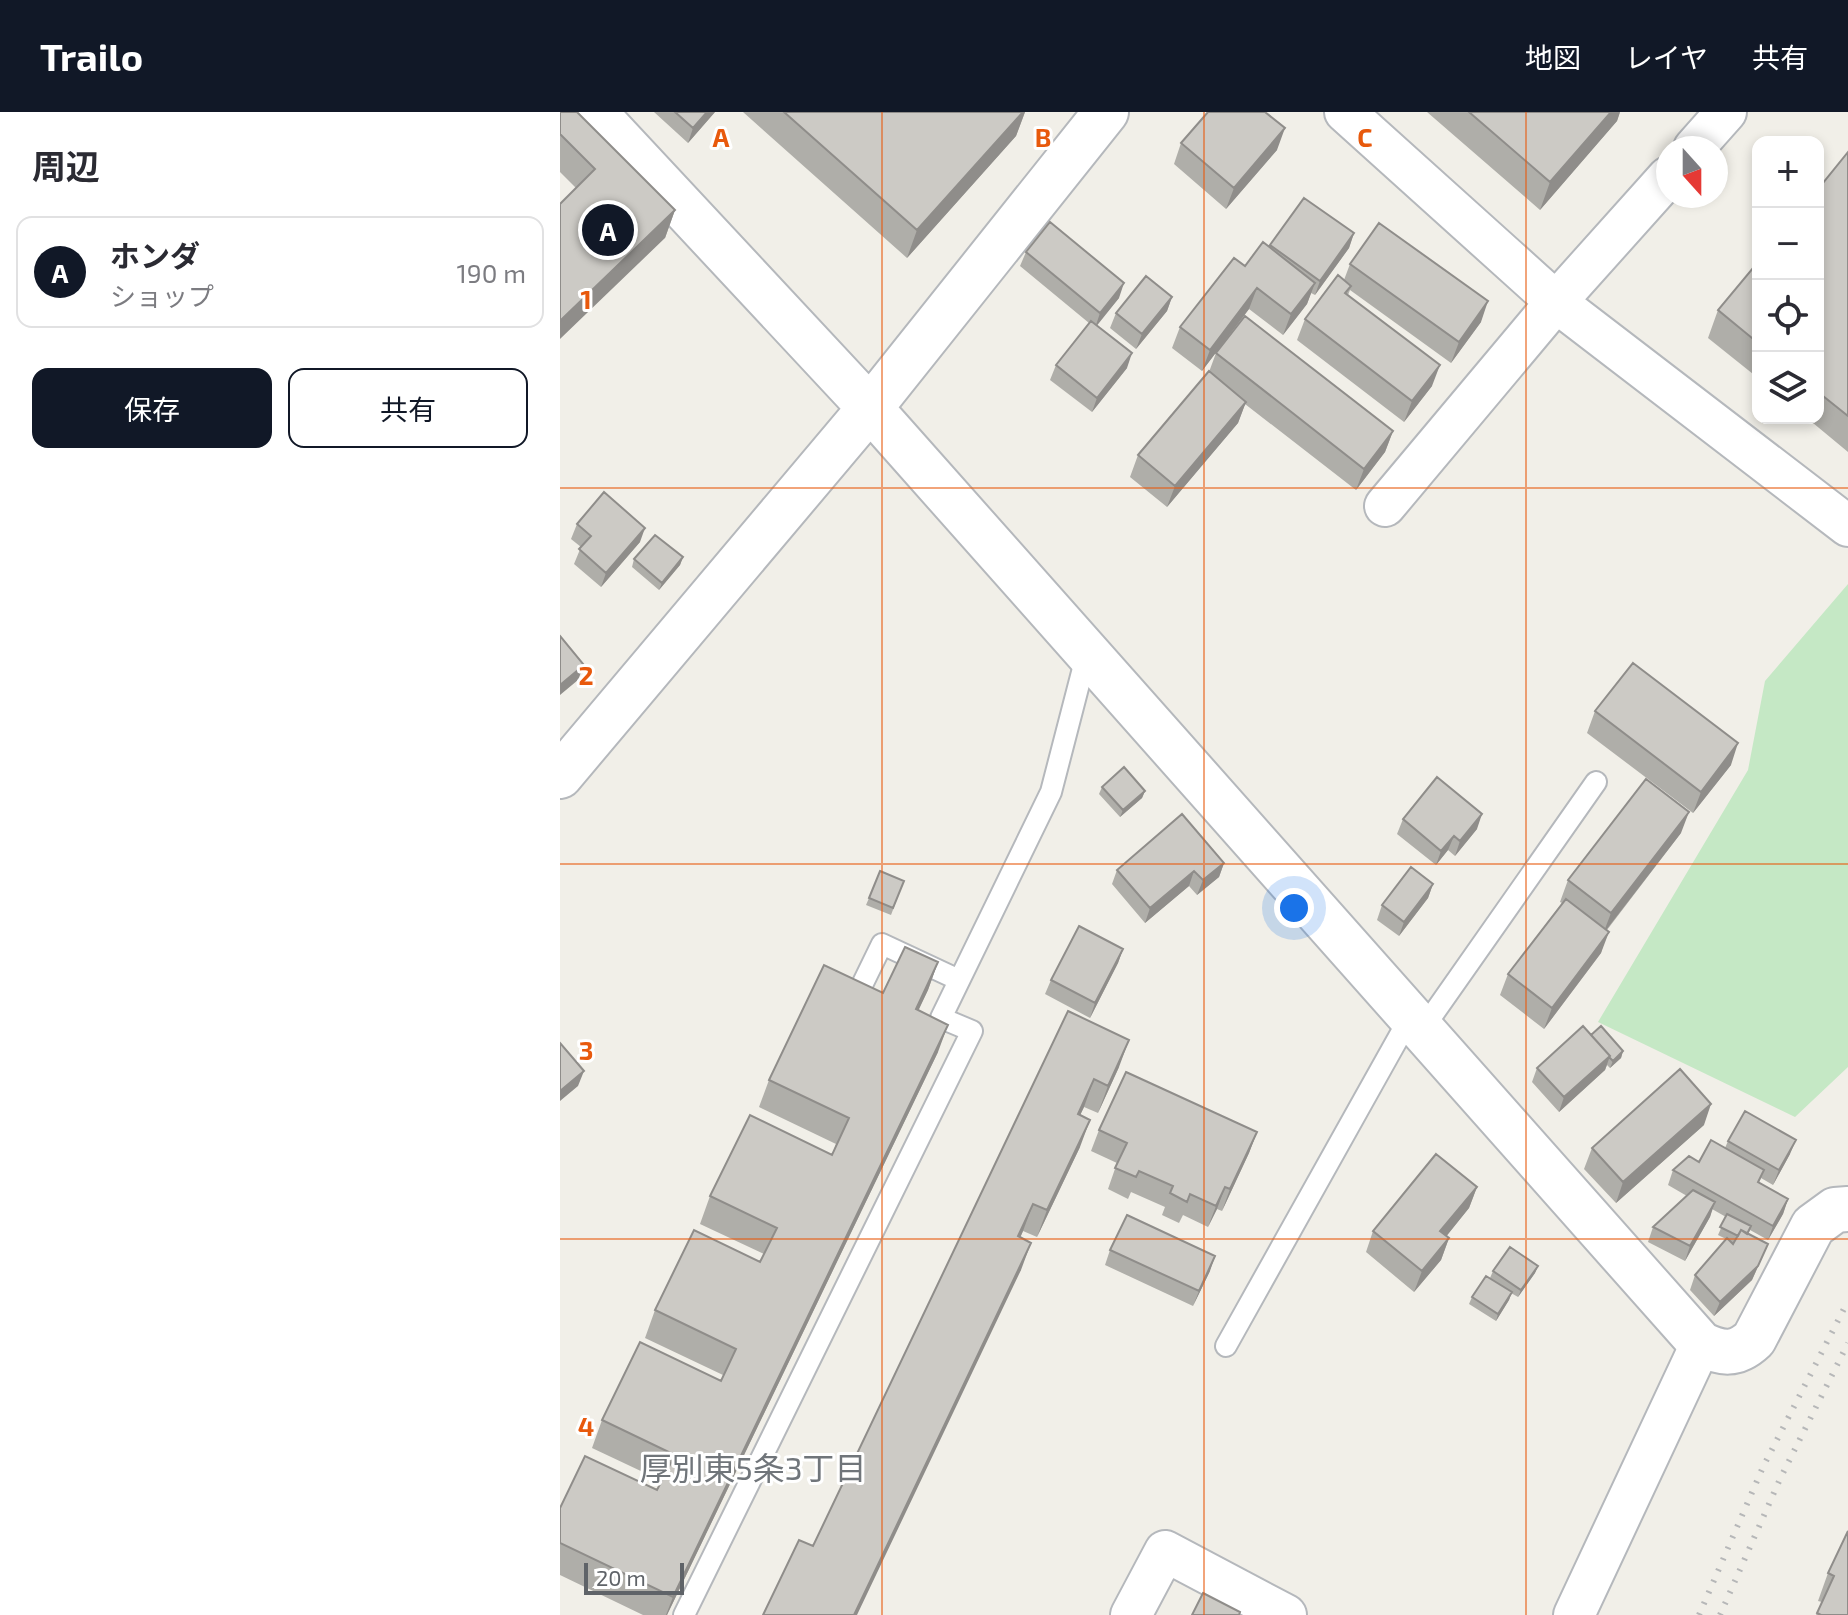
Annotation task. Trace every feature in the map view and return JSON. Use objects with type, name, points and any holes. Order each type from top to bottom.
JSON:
[{"type":"street","points":[[594,112],[870,408],[1701,1344],[1729,1353],[1743,1349],[1754,1339],[1813,1226],[1835,1210],[1848,1209]]},
{"type":"street","points":[[560,776],[870,408],[1106,112]]},
{"type":"street","points":[[1345,112],[1556,302],[1848,526]]},
{"type":"street","points":[[1705,136],[1726,112]]},
{"type":"street","points":[[1385,506],[1556,302],[1656,190]]},
{"type":"street","points":[[1574,1615],[1701,1344]]},
{"type":"street","points":[[1131,1615],[1165,1551],[1286,1615]]},
{"type":"lane","points":[[684,1615],[972,1031],[941,1018],[1051,792],[1087,653]]},
{"type":"lane","points":[[1226,1346],[1416,1024],[1596,782]]},
{"type":"lane","points":[[863,983],[882,944],[959,980]]},
{"type":"green space","points":[[1848,584],[1848,1067],[1795,1117],[1598,1022],[1748,770],[1765,681]]},
{"type":"building","points":[[560,112],[577,112],[675,210],[560,321],[560,204],[595,169],[560,134]]},
{"type":"building","points":[[675,112],[707,112],[693,128]]},
{"type":"building","points":[[784,112],[1023,112],[917,230]]},
{"type":"building","points":[[1208,112],[1265,112],[1285,128],[1234,188],[1181,143]]},
{"type":"building","points":[[1469,112],[1611,112],[1550,182]]},
{"type":"building","points":[[1848,152],[1848,416],[1824,397],[1824,182]]},
{"type":"building","points":[[1304,198],[1354,233],[1320,281],[1270,245]]},
{"type":"building","points":[[1050,222],[1124,283],[1100,313],[1026,252]]},
{"type":"building","points":[[1379,223],[1488,301],[1459,342],[1350,264]]},
{"type":"building","points":[[1263,242],[1315,283],[1291,314],[1257,288],[1210,350],[1180,327],[1234,258],[1245,266]]},
{"type":"building","points":[[1752,269],[1752,338],[1718,310]]},
{"type":"building","points":[[1338,275],[1351,286],[1345,293],[1440,365],[1412,401],[1305,319]]},
{"type":"building","points":[[1146,276],[1172,297],[1142,334],[1116,313]]},
{"type":"building","points":[[1245,316],[1393,431],[1364,469],[1216,353]]},
{"type":"building","points":[[1091,321],[1132,353],[1097,398],[1056,365]]},
{"type":"building","points":[[1209,371],[1246,402],[1175,486],[1138,455]]},
{"type":"building","points":[[604,492],[645,528],[606,573],[579,549],[591,536],[577,524]]},
{"type":"building","points":[[655,535],[683,557],[662,583],[634,559]]},
{"type":"building","points":[[560,636],[584,665],[560,685]]},
{"type":"building","points":[[1633,663],[1738,743],[1701,792],[1595,711]]},
{"type":"building","points":[[1124,767],[1145,791],[1123,810],[1102,787]]},
{"type":"building","points":[[1437,777],[1482,814],[1460,841],[1454,836],[1441,851],[1403,819]]},
{"type":"building","points":[[1646,779],[1689,812],[1611,913],[1568,880]]},
{"type":"building","points":[[1182,814],[1224,863],[1203,880],[1194,871],[1150,908],[1117,870]]},
{"type":"building","points":[[1411,867],[1433,884],[1404,922],[1382,905]]},
{"type":"building","points":[[880,871],[904,881],[893,908],[869,898]]},
{"type":"building","points":[[1566,899],[1609,932],[1552,1008],[1508,974]]},
{"type":"building","points":[[1079,926],[1123,949],[1095,1003],[1051,980]]},
{"type":"building","points":[[905,947],[938,962],[916,1009],[948,1025],[673,1597],[560,1543],[560,1508],[585,1456],[657,1490],[675,1455],[602,1420],[640,1342],[721,1381],[736,1349],[655,1310],[694,1230],[760,1262],[777,1228],[710,1196],[750,1115],[832,1155],[849,1118],[769,1080],[824,965],[883,993]]},
{"type":"building","points":[[1068,1011],[1129,1040],[1108,1086],[1094,1079],[1078,1114],[1090,1120],[1047,1210],[1033,1204],[1018,1236],[1031,1243],[854,1615],[763,1615],[799,1540],[813,1546]]},
{"type":"building","points":[[1583,1026],[1610,1056],[1564,1097],[1537,1068]]},
{"type":"building","points":[[1601,1026],[1623,1051],[1613,1061],[1591,1035]]},
{"type":"building","points":[[560,1043],[584,1071],[560,1091]]},
{"type":"building","points":[[1680,1069],[1711,1104],[1623,1182],[1592,1148]]},
{"type":"building","points":[[1126,1072],[1257,1132],[1230,1189],[1225,1187],[1216,1206],[1190,1194],[1187,1202],[1170,1193],[1173,1186],[1139,1171],[1136,1177],[1115,1168],[1127,1143],[1099,1130]]},
{"type":"building","points":[[1745,1111],[1796,1140],[1779,1170],[1728,1141]]},
{"type":"building","points":[[1711,1140],[1764,1170],[1758,1182],[1788,1199],[1773,1226],[1673,1170],[1689,1156],[1699,1162]]},
{"type":"building","points":[[1436,1154],[1477,1187],[1440,1231],[1449,1238],[1422,1271],[1373,1231]]},
{"type":"building","points":[[1693,1190],[1715,1202],[1690,1246],[1653,1227]]},
{"type":"building","points":[[1727,1214],[1751,1226],[1747,1234],[1741,1230],[1738,1236],[1720,1227]]},
{"type":"building","points":[[1127,1215],[1215,1256],[1199,1291],[1110,1250]]},
{"type":"building","points":[[1741,1230],[1768,1244],[1758,1266],[1720,1302],[1695,1275],[1727,1238],[1733,1244]]},
{"type":"building","points":[[1510,1247],[1538,1266],[1521,1290],[1493,1271]]},
{"type":"building","points":[[1486,1276],[1512,1292],[1498,1314],[1472,1297]]},
{"type":"building","points":[[1848,1531],[1848,1615],[1821,1615],[1817,1613],[1834,1576],[1828,1573]]},
{"type":"building","points":[[1203,1593],[1240,1612],[1239,1615],[1192,1615]]},
{"type":"railway","points":[[1699,1615],[1763,1467],[1848,1301]]},
{"type":"railway","points":[[1720,1615],[1780,1479],[1848,1343]]},
{"type":"place","name":"ホンダ","points":[[608,230]]},
{"type":"district","name":"厚別東5条3丁目","points":[[753,1469]]}]
